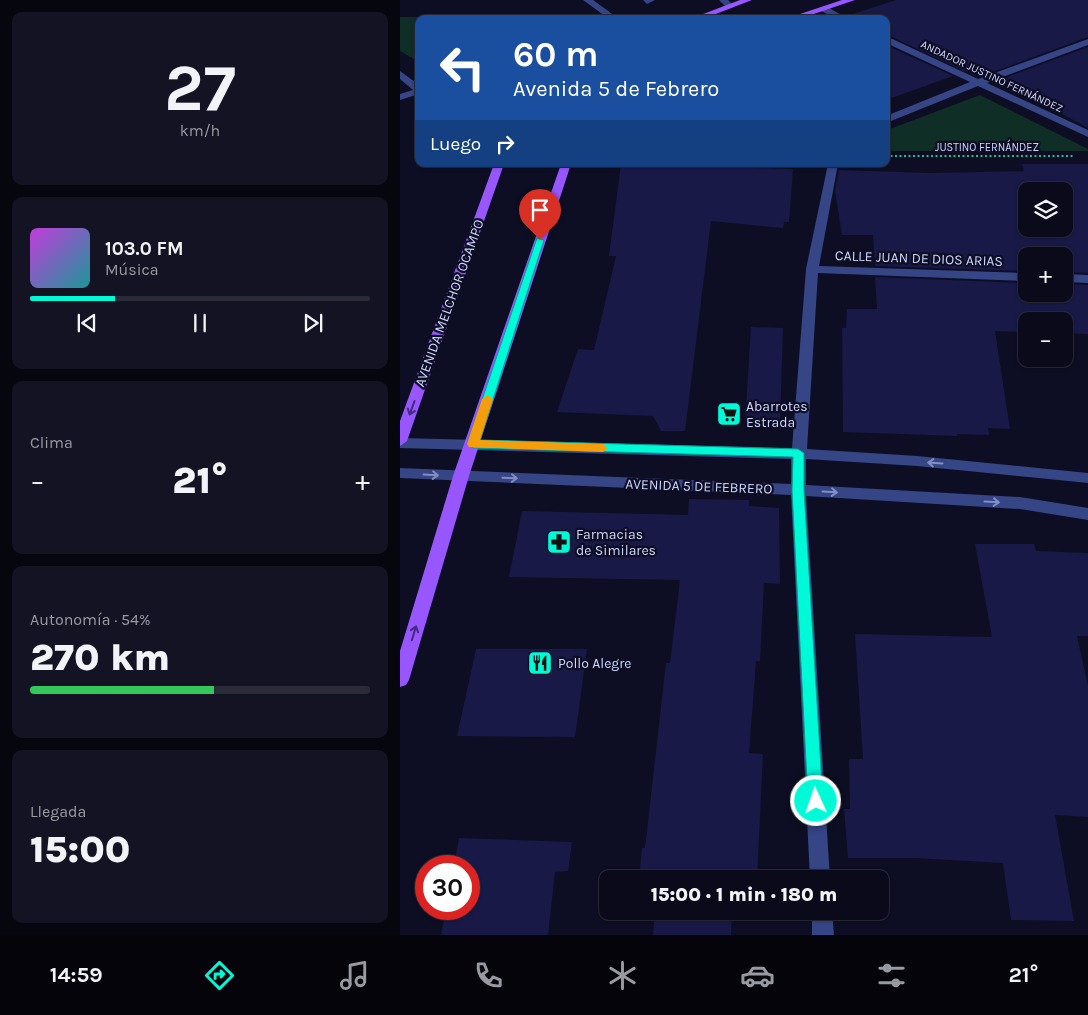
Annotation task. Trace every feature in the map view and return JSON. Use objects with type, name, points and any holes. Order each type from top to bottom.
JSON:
[{"type":"main road","points":[[702,15],[726,3],[748,0]]},
{"type":"main road","points":[[803,15],[851,0]]},
{"type":"main road","name":"AVENIDA MELCHOR OCAMPO","points":[[400,442],[498,167]]},
{"type":"main road","points":[[400,680],[461,476],[565,167]]},
{"type":"street","points":[[587,0],[609,15]]},
{"type":"street","points":[[824,9],[837,15]]},
{"type":"street","name":"ANDADOR JUSTINO FERNÁNDEZ","points":[[890,41],[1088,134]]},
{"type":"street","points":[[890,118],[976,83],[1088,42]]},
{"type":"street","points":[[400,74],[415,87]]},
{"type":"street","points":[[400,97],[415,92]]},
{"type":"street","points":[[819,870],[798,490],[798,453],[812,270],[831,167]]},
{"type":"street","name":"CALLE JUAN DE DIOS ARIAS","points":[[812,270],[1018,277]]},
{"type":"street","points":[[1073,278],[1088,279]]},
{"type":"street","points":[[400,442],[798,453],[1023,470],[1088,478]]},
{"type":"street","name":"AVENIDA 5 DE FEBRERO","points":[[400,473],[798,490],[1020,503],[1088,514]]},
{"type":"street","points":[[822,920],[823,935]]},
{"type":"path","name":"JUSTINO FERNÁNDEZ","points":[[890,156],[1078,156]]},
{"type":"green space","points":[[400,17],[415,17],[415,60],[400,51]]},
{"type":"green space","points":[[980,95],[1088,149],[1088,151],[890,151],[890,129]]},
{"type":"building","points":[[896,0],[1088,0],[1088,37],[987,74],[976,68],[966,72],[890,36],[890,15],[853,14]]},
{"type":"building","points":[[890,47],[953,76],[890,99]]},
{"type":"building","points":[[1088,47],[1088,128],[999,80]]},
{"type":"building","points":[[1022,164],[1088,164],[1088,273],[1073,272],[1073,247],[1018,247],[1018,271],[875,266],[873,235],[842,235],[835,190],[839,170],[929,173],[1024,171]]},
{"type":"building","points":[[621,167],[793,169],[789,222],[784,222],[783,228],[711,221],[685,431],[661,431],[653,416],[557,412],[578,349],[594,350],[616,256],[609,256]]},
{"type":"building","points":[[875,277],[1018,283],[1018,302],[1073,302],[1073,284],[1088,285],[1088,334],[1073,333],[1073,312],[1018,312],[1018,332],[995,331],[1010,429],[988,428],[989,435],[957,434],[957,436],[843,432],[842,328],[846,328],[847,309],[877,309]]},
{"type":"building","points":[[751,327],[783,328],[780,424],[745,423]]},
{"type":"building","points":[[689,499],[749,500],[749,506],[779,508],[780,584],[764,583],[760,661],[756,661],[749,753],[763,754],[757,870],[640,870],[642,848],[645,848],[666,663],[670,663],[680,580],[509,577],[522,511],[688,515]]},
{"type":"building","points":[[975,544],[1034,544],[1036,551],[1088,553],[1088,636],[1077,636],[1088,686],[1088,817],[1055,815],[1074,921],[1011,920],[1003,863],[915,858],[848,858],[844,809],[850,809],[849,759],[863,759],[855,634],[992,637]]},
{"type":"building","points":[[476,649],[587,649],[575,737],[457,736]]},
{"type":"building","points":[[459,838],[572,842],[568,871],[555,872],[548,935],[441,935],[444,920],[480,920],[480,855],[456,855]]},
{"type":"building","points":[[654,920],[732,920],[731,935],[653,935]]},
{"type":"slow traffic","points":[[488,399],[473,444],[603,448]]},
{"type":"place","name":"Abarrotes Estrada","points":[[729,414]]},
{"type":"place","name":"Farmacias de Similares","points":[[559,542]]},
{"type":"place","name":"Pollo Alegre","points":[[540,663]]},
{"type":"route","points":[[540,240],[473,444],[798,453],[798,490],[816,801]]}]
